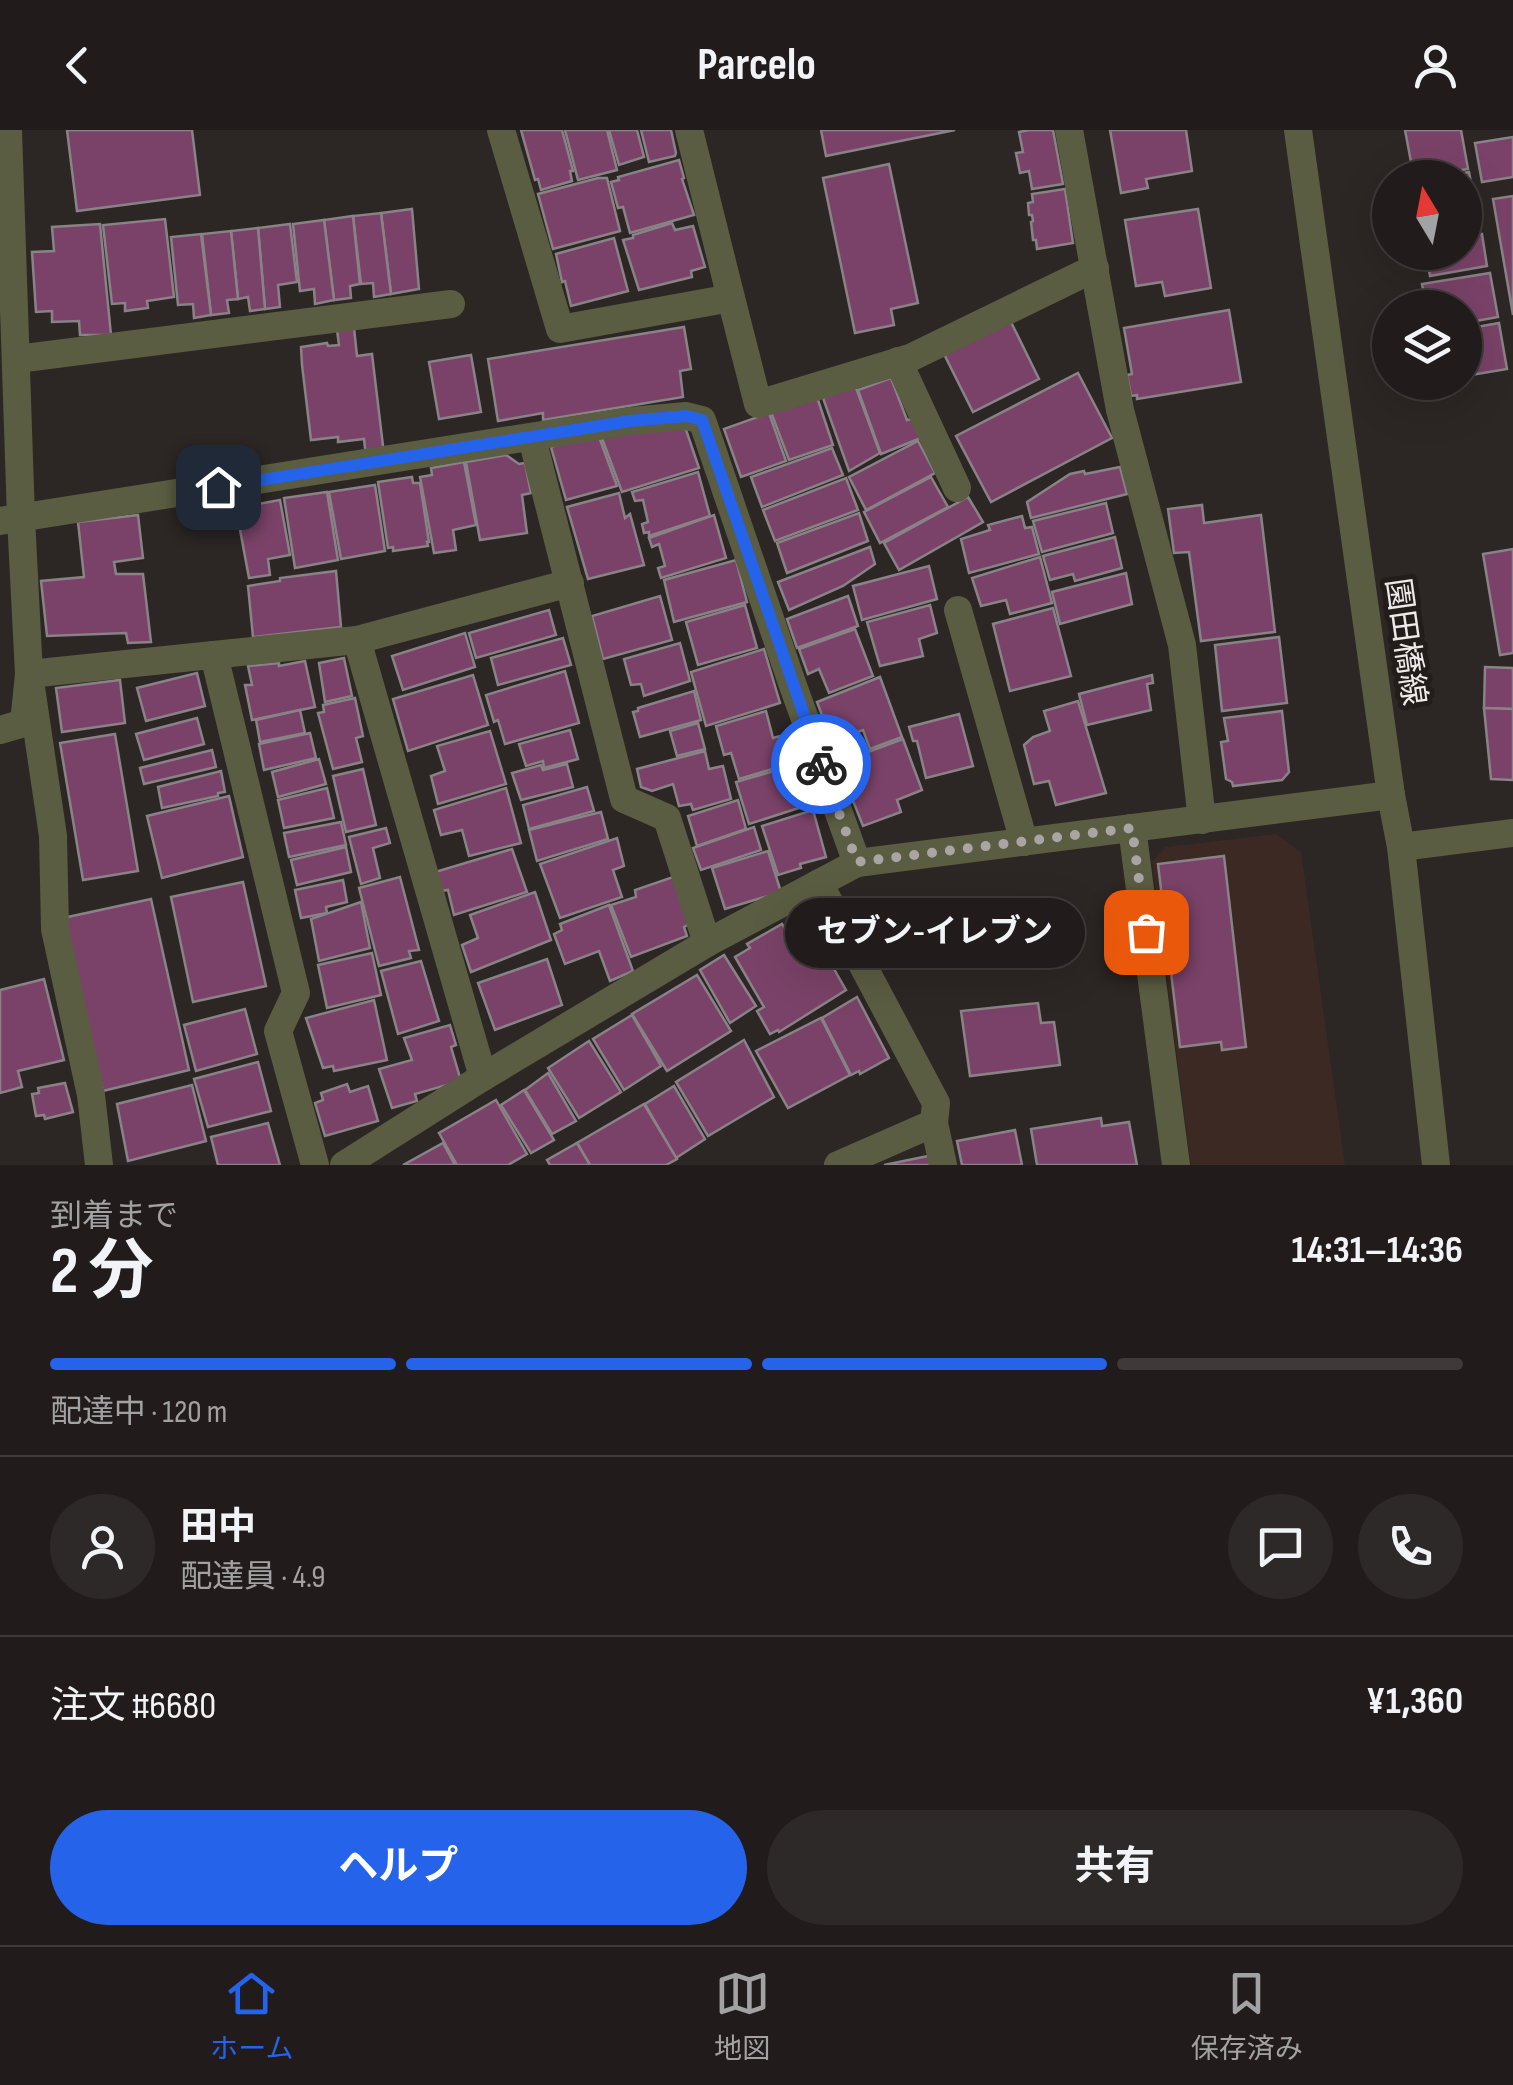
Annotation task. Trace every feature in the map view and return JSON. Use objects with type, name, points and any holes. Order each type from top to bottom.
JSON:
[{"type":"street","points":[[8,130],[18,358],[11,519],[53,836],[54,930],[90,1095],[99,1165]]},
{"type":"street","points":[[501,130],[560,329],[731,298]]},
{"type":"street","points":[[689,130],[758,404],[910,358],[1096,268]]},
{"type":"street","points":[[1069,130],[1120,410],[1182,645],[1202,820]]},
{"type":"street","name":"園田橋線","points":[[1298,130],[1401,847],[1436,1165]]},
{"type":"street","points":[[18,358],[452,304]]},
{"type":"street","points":[[898,361],[957,488]]},
{"type":"street","points":[[11,519],[630,421],[686,416],[702,420],[857,862]]},
{"type":"street","points":[[532,438],[624,799],[667,818],[708,943]]},
{"type":"street","points":[[29,674],[356,640],[570,583]]},
{"type":"street","points":[[958,610],[1024,842]]},
{"type":"street","points":[[356,640],[483,1077]]},
{"type":"street","points":[[214,655],[296,992],[278,1031],[315,1165]]},
{"type":"street","points":[[0,730],[24,723],[29,674]]},
{"type":"street","points":[[344,1165],[708,943],[857,862],[1391,795]]},
{"type":"street","points":[[1132,828],[1176,1165]]},
{"type":"street","points":[[1401,847],[1513,834]]},
{"type":"street","points":[[818,883],[936,1103],[934,1123],[943,1165]]},
{"type":"street","points":[[838,1165],[934,1123]]},
{"type":"shaded area","points":[[1276,834],[1301,852],[1345,1165],[1191,1165],[1152,862],[1166,847]]},
{"type":"building","points":[[67,130],[192,130],[200,195],[77,211]]},
{"type":"building","points":[[521,130],[562,130],[572,181],[541,190]]},
{"type":"building","points":[[565,130],[607,130],[617,170],[578,180]]},
{"type":"building","points":[[609,130],[637,130],[644,157],[619,165]]},
{"type":"building","points":[[641,130],[671,130],[675,156],[649,162]]},
{"type":"building","points":[[821,130],[955,130],[826,156]]},
{"type":"building","points":[[1053,130],[1063,184],[1032,189],[1029,171],[1020,173],[1016,153],[1023,152],[1019,132]]},
{"type":"building","points":[[1110,130],[1186,130],[1192,171],[1146,179],[1148,188],[1121,193]]},
{"type":"building","points":[[1405,130],[1461,130],[1466,160],[1411,160]]},
{"type":"building","points":[[1513,137],[1513,177],[1482,182],[1482,160],[1478,160],[1475,143]]},
{"type":"building","points":[[679,160],[694,215],[630,233],[611,182]]},
{"type":"building","points":[[889,164],[918,303],[891,309],[894,325],[855,333],[823,178]]},
{"type":"building","points":[[607,178],[620,231],[553,249],[538,194]]},
{"type":"building","points":[[1065,189],[1073,243],[1037,249],[1029,215],[1032,194]]},
{"type":"building","points":[[1513,196],[1513,315],[1493,199]]},
{"type":"building","points":[[412,209],[419,289],[391,294],[381,213]]},
{"type":"building","points":[[1198,209],[1211,288],[1165,296],[1162,282],[1136,286],[1125,220]]},
{"type":"building","points":[[381,213],[391,294],[374,297],[373,283],[361,284],[353,216]]},
{"type":"building","points":[[353,216],[360,284],[350,286],[351,298],[334,300],[324,220]]},
{"type":"building","points":[[165,219],[174,297],[147,301],[148,308],[125,311],[125,303],[112,304],[103,225]]},
{"type":"building","points":[[324,220],[334,300],[315,304],[314,289],[300,291],[293,224]]},
{"type":"building","points":[[672,223],[675,230],[693,226],[705,267],[691,271],[692,277],[639,290],[623,240]]},
{"type":"building","points":[[100,224],[111,335],[80,335],[79,321],[52,322],[52,311],[36,312],[32,252],[54,251],[52,227]]},
{"type":"building","points":[[290,224],[297,282],[278,285],[280,307],[265,309],[258,228]]},
{"type":"building","points":[[258,228],[265,309],[250,311],[248,297],[238,299],[231,231]]},
{"type":"building","points":[[231,231],[238,299],[227,300],[229,313],[211,315],[202,234]]},
{"type":"building","points":[[201,234],[211,315],[194,318],[193,304],[178,305],[171,237]]},
{"type":"building","points":[[1482,234],[1487,266],[1482,267]]},
{"type":"building","points":[[614,238],[628,291],[571,306],[556,254]]},
{"type":"building","points":[[1429,270],[1464,270],[1430,276]]},
{"type":"building","points":[[1490,273],[1498,317],[1482,320],[1482,290],[1423,290],[1422,284]]},
{"type":"building","points":[[1229,310],[1241,382],[1137,399],[1137,395],[1131,396],[1127,375],[1132,374],[1124,328]]},
{"type":"building","points":[[1011,322],[1039,379],[973,412],[944,354]]},
{"type":"building","points":[[1499,323],[1507,369],[1482,373],[1482,326]]},
{"type":"building","points":[[684,327],[691,369],[680,371],[683,397],[543,420],[543,413],[498,421],[488,359]]},
{"type":"building","points":[[354,328],[357,356],[372,354],[384,454],[366,457],[364,439],[311,440],[302,365],[301,347],[339,345],[337,330]]},
{"type":"building","points":[[471,355],[481,412],[439,419],[429,362]]},
{"type":"building","points":[[1078,373],[1112,438],[991,502],[956,436]]},
{"type":"building","points":[[891,378],[907,420],[913,419],[921,438],[881,454],[858,390]]},
{"type":"building","points":[[855,385],[880,453],[849,471],[823,398]]},
{"type":"building","points":[[817,397],[833,445],[789,460],[771,412]]},
{"type":"building","points":[[769,413],[786,461],[741,477],[724,429]]},
{"type":"building","points":[[683,421],[699,468],[622,492],[600,433]]},
{"type":"building","points":[[598,434],[617,486],[566,500],[551,447]]},
{"type":"building","points":[[918,441],[935,473],[866,510],[849,477]]},
{"type":"building","points":[[832,448],[843,475],[762,507],[751,477]]},
{"type":"building","points":[[506,455],[519,464],[525,463],[531,493],[522,495],[527,533],[480,540],[466,462]]},
{"type":"building","points":[[464,462],[476,525],[453,530],[456,550],[434,553],[420,477],[432,475],[431,468]]},
{"type":"building","points":[[1120,467],[1127,494],[1031,518],[1027,502],[1070,474]]},
{"type":"building","points":[[698,472],[710,516],[649,536],[649,532],[644,533],[642,524],[648,522],[643,500],[635,501],[632,492]]},
{"type":"building","points":[[412,477],[413,483],[420,483],[428,546],[393,551],[393,547],[388,548],[378,482]]},
{"type":"building","points":[[931,477],[948,507],[880,543],[864,512]]},
{"type":"building","points":[[846,478],[858,510],[775,541],[763,510]]},
{"type":"building","points":[[375,485],[385,551],[341,559],[329,492]]},
{"type":"building","points":[[327,492],[338,560],[295,568],[284,498]]},
{"type":"building","points":[[619,493],[625,518],[630,514],[644,565],[588,579],[567,507]]},
{"type":"building","points":[[968,497],[983,522],[899,570],[884,543]]},
{"type":"building","points":[[280,500],[290,555],[268,559],[270,575],[249,578],[236,508]]},
{"type":"building","points":[[1106,503],[1113,533],[1042,552],[1033,521]]},
{"type":"building","points":[[1202,505],[1204,523],[1261,515],[1275,632],[1201,641],[1189,552],[1174,553],[1168,509]]},
{"type":"building","points":[[859,513],[868,541],[787,573],[777,543]]},
{"type":"building","points":[[138,515],[143,558],[114,562],[116,574],[143,574],[151,642],[128,643],[126,633],[47,636],[41,581],[84,577],[78,522]]},
{"type":"building","points":[[714,515],[726,558],[661,578],[658,568],[665,566],[659,544],[652,547],[649,538]]},
{"type":"building","points":[[1022,516],[1025,528],[1032,527],[1039,554],[969,573],[961,539],[990,530],[988,525]]},
{"type":"building","points":[[1115,537],[1122,568],[1075,581],[1073,574],[1050,580],[1043,556]]},
{"type":"building","points":[[870,547],[875,564],[843,586],[789,610],[778,582]]},
{"type":"building","points":[[1513,549],[1513,653],[1500,655],[1483,554]]},
{"type":"building","points":[[1040,557],[1052,603],[1010,614],[1006,600],[981,606],[972,578]]},
{"type":"building","points":[[736,560],[747,602],[674,622],[664,580]]},
{"type":"building","points":[[929,566],[937,599],[862,620],[853,586]]},
{"type":"building","points":[[336,571],[341,627],[253,637],[248,586]]},
{"type":"building","points":[[1126,573],[1132,604],[1060,624],[1052,592]]},
{"type":"building","points":[[660,596],[672,640],[603,659],[592,616]]},
{"type":"building","points":[[848,596],[858,626],[797,648],[787,619]]},
{"type":"building","points":[[745,605],[757,648],[698,665],[686,622]]},
{"type":"building","points":[[930,605],[937,633],[919,639],[923,656],[880,666],[867,622]]},
{"type":"building","points":[[1053,608],[1071,676],[1010,691],[993,624]]},
{"type":"building","points":[[549,610],[556,635],[476,658],[469,633]]},
{"type":"building","points":[[855,629],[873,676],[829,693],[819,669],[808,674],[799,649]]},
{"type":"building","points":[[465,633],[475,667],[403,690],[392,656]]},
{"type":"building","points":[[1279,637],[1287,703],[1222,711],[1215,645]]},
{"type":"building","points":[[563,638],[571,665],[498,685],[491,658]]},
{"type":"building","points":[[680,643],[690,681],[644,696],[641,684],[631,685],[624,659]]},
{"type":"building","points":[[764,649],[780,703],[706,726],[691,672]]},
{"type":"building","points":[[344,658],[352,696],[325,702],[319,663]]},
{"type":"building","points":[[305,661],[315,707],[252,720],[245,685],[252,685],[248,666]]},
{"type":"building","points":[[1485,667],[1513,668],[1513,709],[1484,708]]},
{"type":"building","points":[[565,671],[579,723],[505,744],[486,695]]},
{"type":"building","points":[[197,673],[205,706],[146,721],[137,688]]},
{"type":"building","points":[[473,675],[488,725],[408,751],[393,699]]},
{"type":"building","points":[[1152,675],[1153,683],[1147,684],[1151,710],[1087,725],[1079,694]]},
{"type":"building","points":[[880,677],[902,737],[870,749],[863,730],[841,738],[838,727],[828,731],[817,702]]},
{"type":"building","points":[[120,680],[125,723],[62,732],[56,688]]},
{"type":"building","points":[[694,691],[701,720],[640,737],[633,712]]},
{"type":"building","points":[[355,698],[363,736],[356,738],[362,762],[333,769],[318,713],[324,712],[323,705]]},
{"type":"building","points":[[1078,701],[1106,793],[1056,805],[1049,781],[1034,784],[1024,745],[1050,731],[1044,711]]},
{"type":"building","points":[[1484,708],[1513,709],[1513,780],[1491,779]]},
{"type":"building","points":[[300,710],[305,733],[260,742],[256,720]]},
{"type":"building","points":[[766,711],[773,738],[795,732],[803,760],[739,779],[731,753],[724,755],[716,726]]},
{"type":"building","points":[[1282,711],[1289,772],[1282,780],[1233,786],[1226,779],[1221,742],[1228,741],[1224,718]]},
{"type":"building","points":[[959,714],[973,766],[926,778],[917,741],[913,741],[909,727]]},
{"type":"building","points":[[197,718],[204,744],[144,760],[136,734]]},
{"type":"building","points":[[698,723],[705,749],[677,756],[670,731]]},
{"type":"building","points":[[570,730],[578,759],[544,768],[543,761],[526,766],[519,744]]},
{"type":"building","points":[[490,731],[506,784],[438,804],[431,776],[445,771],[437,746]]},
{"type":"building","points":[[310,733],[316,758],[264,770],[259,744]]},
{"type":"building","points":[[115,734],[138,871],[83,880],[60,743]]},
{"type":"building","points":[[903,739],[922,790],[897,800],[901,812],[863,826],[838,763]]},
{"type":"building","points":[[212,750],[216,767],[144,784],[140,768]]},
{"type":"building","points":[[705,751],[709,769],[723,766],[731,799],[693,810],[691,804],[679,806],[673,784],[652,791],[641,787],[637,769]]},
{"type":"building","points":[[319,759],[326,784],[278,797],[272,772]]},
{"type":"building","points":[[567,764],[573,787],[521,800],[512,773],[541,765],[543,770]]},
{"type":"building","points":[[785,768],[799,808],[749,824],[736,782]]},
{"type":"building","points":[[363,769],[376,825],[346,832],[333,776]]},
{"type":"building","points":[[221,771],[225,792],[162,808],[158,787]]},
{"type":"building","points":[[587,787],[594,811],[529,829],[523,805]]},
{"type":"building","points":[[327,788],[334,818],[284,828],[278,800]]},
{"type":"building","points":[[506,788],[521,843],[469,856],[462,830],[441,835],[434,810]]},
{"type":"building","points":[[229,796],[243,857],[162,878],[147,816]]},
{"type":"building","points":[[738,800],[746,829],[697,846],[688,816]]},
{"type":"building","points":[[813,810],[826,857],[778,875],[762,826]]},
{"type":"building","points":[[601,812],[608,839],[537,861],[529,830]]},
{"type":"building","points":[[341,822],[346,845],[289,857],[284,833]]},
{"type":"building","points":[[754,827],[761,850],[701,870],[693,848]]},
{"type":"building","points":[[386,828],[390,843],[373,848],[380,878],[361,884],[349,837]]},
{"type":"building","points":[[617,838],[624,866],[613,870],[622,897],[560,918],[540,864]]},
{"type":"building","points":[[346,847],[351,872],[297,885],[291,860]]},
{"type":"building","points":[[512,849],[527,892],[454,915],[448,890],[441,891],[435,872]]},
{"type":"building","points":[[768,851],[781,892],[725,909],[712,868]]},
{"type":"building","points":[[1224,856],[1246,1047],[1222,1050],[1221,1042],[1180,1047],[1158,864]]},
{"type":"building","points":[[400,877],[419,950],[409,951],[411,958],[379,966],[359,888]]},
{"type":"building","points":[[673,877],[689,924],[684,927],[687,936],[631,957],[611,905],[636,897],[635,890]]},
{"type":"building","points":[[343,880],[347,902],[326,907],[327,913],[301,918],[295,890]]},
{"type":"building","points":[[243,882],[266,986],[193,1002],[171,897]]},
{"type":"building","points":[[535,892],[551,940],[471,972],[462,945],[478,938],[470,915]]},
{"type":"building","points":[[151,899],[189,1070],[103,1091],[63,918]]},
{"type":"building","points":[[361,902],[370,948],[319,961],[311,919]]},
{"type":"building","points":[[609,905],[633,971],[610,981],[599,951],[565,964],[554,934],[562,930],[560,924]]},
{"type":"building","points":[[782,924],[790,929],[797,925],[819,960],[826,955],[846,990],[770,1034],[757,1011],[764,1007],[735,957],[750,948],[747,944]]},
{"type":"building","points":[[372,953],[381,995],[327,1008],[318,965]]},
{"type":"building","points":[[724,955],[756,1006],[730,1023],[700,970]]},
{"type":"building","points":[[547,959],[562,1005],[495,1030],[478,983]]},
{"type":"building","points":[[421,961],[439,1021],[398,1034],[381,971]]},
{"type":"building","points":[[697,975],[731,1031],[667,1071],[632,1014]]},
{"type":"building","points":[[44,979],[64,1060],[18,1071],[22,1087],[0,1093],[0,990]]},
{"type":"building","points":[[857,997],[889,1058],[851,1075],[822,1018]]},
{"type":"building","points":[[374,1000],[387,1060],[334,1071],[333,1066],[323,1068],[306,1018]]},
{"type":"building","points":[[1038,1003],[1041,1023],[1054,1022],[1060,1065],[970,1076],[961,1011]]},
{"type":"building","points":[[245,1009],[257,1054],[196,1071],[184,1025]]},
{"type":"building","points":[[632,1015],[661,1066],[624,1090],[593,1039]]},
{"type":"building","points":[[821,1018],[850,1075],[788,1108],[756,1051]]},
{"type":"building","points":[[450,1025],[456,1045],[451,1047],[461,1081],[415,1094],[417,1101],[392,1108],[379,1069],[412,1060],[404,1038]]},
{"type":"building","points":[[744,1040],[774,1097],[708,1136],[676,1082]]},
{"type":"building","points":[[589,1041],[621,1092],[579,1118],[548,1068]]},
{"type":"building","points":[[258,1062],[271,1111],[208,1127],[194,1079]]},
{"type":"building","points":[[548,1073],[576,1121],[552,1134],[525,1090]]},
{"type":"building","points":[[65,1083],[73,1112],[45,1119],[44,1115],[36,1116],[32,1094],[39,1093],[38,1088]]},
{"type":"building","points":[[347,1084],[350,1092],[368,1086],[378,1121],[325,1136],[315,1103],[323,1100],[321,1093]]},
{"type":"building","points":[[192,1085],[206,1141],[128,1161],[117,1104]]},
{"type":"building","points":[[674,1086],[705,1139],[676,1158],[645,1104]]},
{"type":"building","points":[[524,1090],[554,1140],[531,1153],[501,1105]]},
{"type":"building","points":[[496,1100],[527,1154],[508,1165],[457,1165],[439,1133]]},
{"type":"building","points":[[644,1104],[677,1159],[666,1165],[590,1165],[577,1143]]},
{"type":"building","points":[[1101,1118],[1102,1126],[1129,1122],[1137,1165],[1037,1165],[1031,1129]]},
{"type":"building","points":[[268,1123],[280,1165],[218,1165],[211,1137]]},
{"type":"building","points":[[1015,1130],[1022,1165],[962,1165],[957,1141]]},
{"type":"building","points":[[443,1143],[455,1165],[403,1165]]},
{"type":"building","points":[[577,1143],[590,1165],[550,1165],[547,1160]]},
{"type":"building","points":[[933,1155],[935,1165],[884,1165]]},
{"type":"way so far","points":[[821,764],[857,862],[1132,828],[1146,932]]},
{"type":"place","name":"セブン-イレブン","points":[[1146,932]]},
{"type":"route","points":[[218,487],[630,421],[686,416],[702,420],[821,764]]}]
